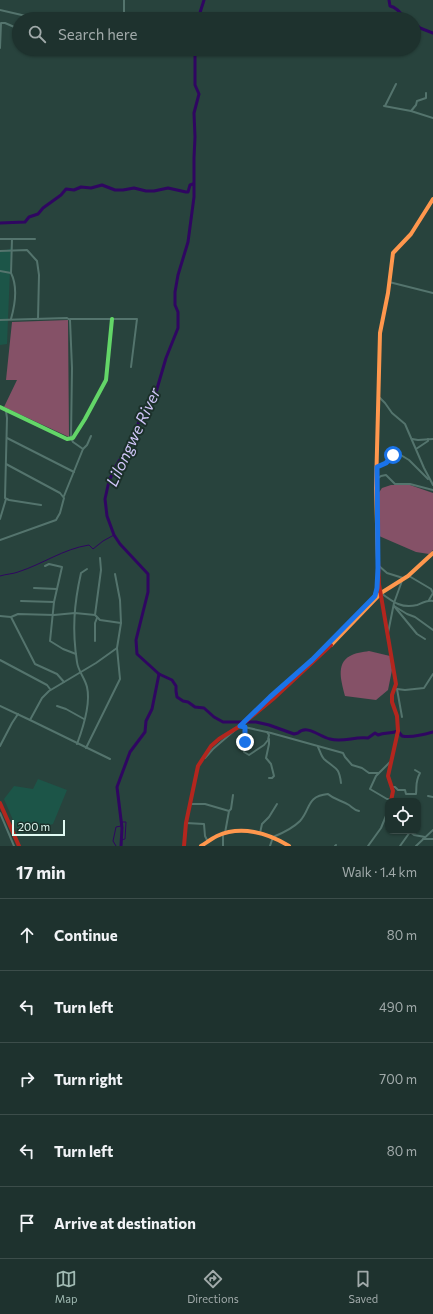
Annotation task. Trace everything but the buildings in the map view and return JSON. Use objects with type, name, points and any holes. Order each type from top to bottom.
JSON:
[{"type":"street","points":[[124,0],[124,12]]},
{"type":"street","points":[[0,10],[12,13]]},
{"type":"street","points":[[0,48],[1,23],[12,26]]},
{"type":"street","points":[[396,84],[385,106],[412,111],[433,118]]},
{"type":"street","points":[[412,111],[416,106],[417,100],[426,98],[426,93]]},
{"type":"street","points":[[184,846],[186,823],[196,774],[199,763],[211,746],[218,739],[242,726],[248,718],[270,697],[312,660],[372,599],[377,588],[377,467],[380,327],[394,250],[411,234],[433,199]]},
{"type":"street","points":[[0,239],[35,239]]},
{"type":"street","points":[[11,318],[14,308],[15,290],[11,273],[12,239]]},
{"type":"street","points":[[0,251],[28,250],[37,261],[39,275],[38,319]]},
{"type":"street","points":[[0,271],[11,273]]},
{"type":"street","points":[[389,282],[433,293]]},
{"type":"street","points":[[0,320],[11,318],[136,318],[138,320],[131,367]]},
{"type":"street","points":[[68,319],[70,321],[72,368],[72,439]]},
{"type":"street","points":[[72,439],[77,433],[106,380],[112,319]]},
{"type":"street","points":[[378,397],[385,403],[392,413],[404,422],[430,481]]},
{"type":"street","points":[[0,407],[53,433],[69,440],[72,439],[83,449]]},
{"type":"street","points":[[0,519],[6,499],[6,410]]},
{"type":"street","points":[[0,540],[56,520],[60,514],[64,496],[83,449],[87,445],[91,436]]},
{"type":"street","points":[[6,438],[74,472]]},
{"type":"street","points":[[412,438],[418,440],[433,439]]},
{"type":"street","points":[[416,449],[428,441],[428,439]]},
{"type":"street","points":[[377,467],[386,463],[393,455],[399,454],[409,460],[433,485]]},
{"type":"street","points":[[6,464],[64,496]]},
{"type":"street","points":[[377,479],[386,475],[395,484],[410,484],[433,490]]},
{"type":"street","points":[[6,499],[41,505]]},
{"type":"street","points":[[248,718],[297,677],[332,644],[381,593],[408,576],[433,553]]},
{"type":"street","points":[[100,558],[101,570],[95,615],[97,618],[105,622],[121,623]]},
{"type":"street","points":[[45,566],[49,564],[62,566],[54,602],[50,642],[76,654]]},
{"type":"street","points":[[378,566],[387,573],[403,578]]},
{"type":"street","points":[[378,566],[381,593],[402,716]]},
{"type":"street","points":[[77,744],[88,706],[88,688],[80,672],[76,654],[73,631],[74,613],[76,593],[81,573],[87,569]]},
{"type":"street","points":[[86,748],[120,682],[117,648],[121,623],[120,598],[115,574]]},
{"type":"street","points":[[408,576],[431,589],[433,592],[429,600]]},
{"type":"street","points":[[388,634],[394,604],[403,578]]},
{"type":"street","points":[[34,588],[57,589]]},
{"type":"street","points":[[381,593],[407,614],[415,617],[432,630]]},
{"type":"street","points":[[394,604],[406,607],[429,600],[433,601]]},
{"type":"street","points":[[21,601],[54,602]]},
{"type":"street","points":[[394,604],[417,634],[425,639]]},
{"type":"street","points":[[0,616],[11,617],[18,614],[52,615],[74,613],[95,615]]},
{"type":"street","points":[[11,617],[36,664],[57,674],[64,682]]},
{"type":"street","points":[[95,640],[95,623],[97,618]]},
{"type":"street","points":[[29,720],[31,719],[42,698],[51,690],[96,663],[117,648]]},
{"type":"street","points":[[0,660],[47,685],[51,690]]},
{"type":"street","points":[[396,686],[405,690],[424,688],[433,676]]},
{"type":"street","points":[[391,798],[393,788],[388,776],[398,731],[397,716],[392,702],[392,695],[396,686]]},
{"type":"street","points":[[0,706],[110,760]]},
{"type":"street","points":[[57,706],[84,719]]},
{"type":"street","points":[[0,744],[18,714]]},
{"type":"street","points":[[242,726],[344,753],[345,757],[352,764],[369,773],[378,773]]},
{"type":"street","points":[[242,726],[244,752],[248,755],[264,745],[269,738]]},
{"type":"street","points":[[267,732],[269,735],[269,744],[266,758],[271,764],[274,776],[269,778]]},
{"type":"street","points":[[318,746],[323,758],[332,764],[340,773],[341,783]]},
{"type":"street","points":[[385,798],[370,790],[374,778],[391,761]]},
{"type":"street","points":[[393,788],[405,790],[406,794],[416,794],[417,777],[420,773],[415,770]]},
{"type":"street","points":[[270,846],[273,837],[290,830],[304,816],[310,802],[322,795],[328,794],[333,799],[348,804],[352,809],[359,811]]},
{"type":"street","points":[[223,846],[224,834],[233,795]]},
{"type":"street","points":[[428,796],[433,797]]},
{"type":"street","points":[[0,803],[19,846]]},
{"type":"street","points":[[190,804],[205,804],[229,811]]},
{"type":"street","points":[[260,833],[262,824],[269,817],[277,804]]},
{"type":"street","points":[[0,813],[14,846]]},
{"type":"street","points":[[368,846],[381,828],[385,818]]},
{"type":"street","points":[[186,823],[204,824],[205,836],[208,842]]},
{"type":"street","points":[[416,846],[433,830]]},
{"type":"street","points":[[201,846],[224,834],[235,832],[260,833],[273,837],[289,846]]},
{"type":"street","points":[[400,846],[410,832],[414,835],[433,839]]},
{"type":"shaded area","points":[[11,246],[7,344],[0,345],[0,252],[10,249]]},
{"type":"shaded area","points":[[68,320],[69,437],[4,407],[17,380],[6,380],[12,322]]},
{"type":"shaded area","points":[[391,485],[410,485],[433,493],[433,550],[429,554],[416,552],[379,536],[378,494],[382,488]]},
{"type":"shaded area","points":[[369,651],[390,656],[392,670],[388,690],[376,700],[345,696],[342,685],[342,664],[345,659],[352,655]]},
{"type":"shaded area","points":[[38,779],[67,790],[53,824],[19,834],[4,799],[14,786],[33,789]]},
{"type":"waterway","name":"Lilongwe River","points":[[200,12],[204,0]]},
{"type":"waterway","points":[[389,0],[390,6],[399,12]]},
{"type":"waterway","points":[[421,28],[433,33]]},
{"type":"waterway","name":"Lilongwe River","points":[[121,846],[122,828],[117,787],[130,752],[145,732],[146,721],[152,709],[159,674],[137,654],[136,640],[148,592],[148,574],[120,544],[114,535],[107,516],[105,499],[109,481],[116,466],[133,438],[141,416],[149,409],[154,399],[166,358],[178,328],[178,312],[175,305],[175,292],[178,275],[188,242],[194,197],[194,113],[199,94],[195,85],[195,56]]},
{"type":"waterway","points":[[0,223],[25,222],[29,217],[38,214],[66,189],[74,190],[81,187],[91,188],[102,185],[115,190],[134,188],[154,191],[168,188],[188,192],[190,185],[193,184]]},
{"type":"waterway","points":[[0,576],[16,573],[62,553],[80,547],[89,545],[93,549],[114,535]]},
{"type":"waterway","points":[[159,674],[172,680],[176,686],[177,697],[195,707],[204,708],[214,717],[223,722],[256,722],[294,734],[309,730],[326,738],[335,740],[368,738],[375,733],[378,735],[398,731],[402,736],[410,737],[433,732]]},
{"type":"waterway","name":"Lilongwe River","points":[[121,822],[126,822],[125,839],[121,840]]},
{"type":"waterway","points":[[116,846],[113,841],[116,827],[121,826]]},
{"type":"traffic: fast","points":[[0,407],[67,439],[73,438],[106,380],[112,319]]},
{"type":"traffic: slow","points":[[378,560],[376,488],[380,333],[388,293],[393,253],[411,234],[433,199]]},
{"type":"traffic: slow","points":[[331,645],[381,593],[408,576],[433,553]]},
{"type":"traffic: slow","points":[[201,846],[217,836],[235,831],[263,834],[289,846]]},
{"type":"traffic: jam","points":[[378,560],[379,584],[396,684],[392,695],[392,702],[397,716],[398,731],[388,776],[393,791],[392,798]]},
{"type":"traffic: jam","points":[[184,846],[186,823],[198,766],[211,746],[219,739],[240,726],[273,699],[331,645]]},
{"type":"traffic: jam","points":[[0,803],[19,846]]},
{"type":"route","points":[[245,742],[245,727],[240,726],[312,660],[375,596],[378,584],[377,467],[386,463],[393,455]]}]
